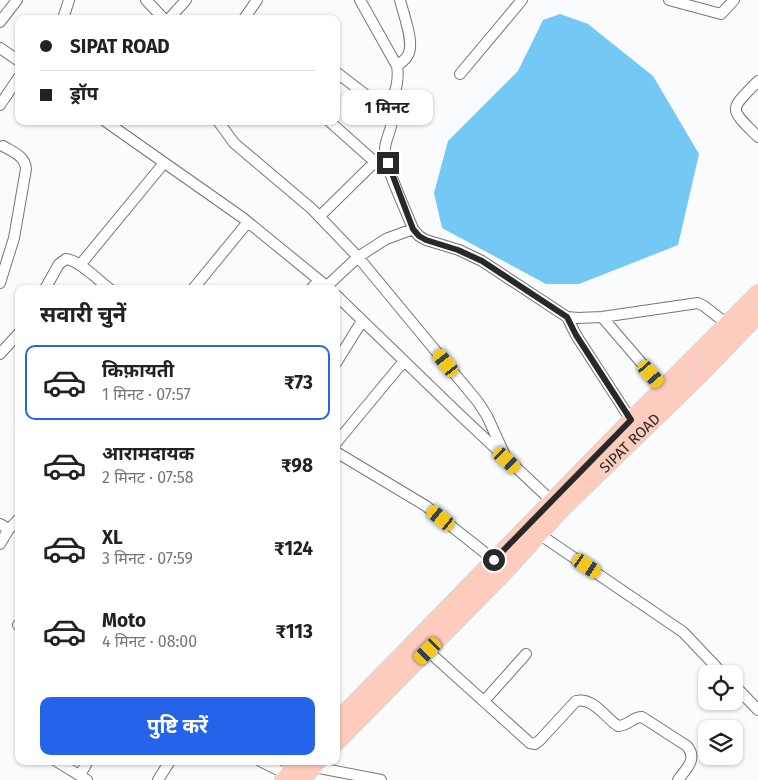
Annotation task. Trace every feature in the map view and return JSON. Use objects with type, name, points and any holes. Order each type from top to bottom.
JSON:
[{"type":"highway","name":"SIPAT ROAD","points":[[340,739],[428,651],[539,534],[556,506],[631,420],[758,293]]},
{"type":"highway","name":"SIPAT ROAD","points":[[340,718],[494,560],[701,374],[758,316]]},
{"type":"highway","points":[[291,778],[308,765]]},
{"type":"street","points":[[0,22],[18,0]]},
{"type":"street","points":[[64,15],[69,0]]},
{"type":"street","points":[[146,0],[160,15]]},
{"type":"street","points":[[174,15],[186,0]]},
{"type":"street","points":[[248,15],[257,0]]},
{"type":"street","points":[[360,0],[397,66],[396,87],[388,112]]},
{"type":"street","points":[[397,66],[407,57],[410,47],[410,37],[400,0]]},
{"type":"street","points":[[460,74],[522,0]]},
{"type":"street","points":[[669,0],[721,14],[734,0]]},
{"type":"street","points":[[0,48],[15,58]]},
{"type":"street","points":[[340,75],[388,112],[392,118],[385,152],[413,229],[419,236],[482,261],[567,317],[602,317],[698,303],[728,324]]},
{"type":"street","points":[[758,81],[737,102],[735,108],[742,121],[758,137]]},
{"type":"street","points":[[0,105],[15,83]]},
{"type":"street","points":[[111,125],[248,222],[325,285],[358,257],[386,239],[413,229]]},
{"type":"street","points":[[221,125],[234,143],[320,216],[358,257],[478,402],[487,416],[507,460]]},
{"type":"street","points":[[333,125],[375,162]]},
{"type":"street","points":[[0,282],[10,254],[18,222],[26,168],[26,162],[22,158],[3,146]]},
{"type":"street","points":[[320,216],[385,152]]},
{"type":"street","points":[[80,265],[164,163]]},
{"type":"street","points":[[196,285],[248,222]]},
{"type":"street","points":[[47,285],[59,264],[63,260],[71,259],[105,285]]},
{"type":"street","points":[[340,299],[556,506]]},
{"type":"street","points":[[567,317],[576,335],[631,420]]},
{"type":"street","points":[[602,317],[663,388]]},
{"type":"street","points":[[340,356],[362,320]]},
{"type":"street","points":[[0,354],[15,338]]},
{"type":"street","points":[[340,438],[404,362]]},
{"type":"street","points":[[340,454],[426,506],[494,560]]},
{"type":"street","points":[[0,544],[4,527]]},
{"type":"street","points":[[539,534],[683,632],[714,665]]},
{"type":"street","points":[[428,651],[527,741],[535,744],[576,701],[586,701],[594,705],[618,726],[622,726],[637,717],[642,717],[687,746],[691,751],[692,761],[678,780]]},
{"type":"street","points":[[484,701],[526,654]]},
{"type":"street","points":[[743,694],[758,710]]},
{"type":"street","points":[[63,765],[84,778],[87,765]]},
{"type":"street","points":[[158,780],[167,765]]},
{"type":"street","points":[[267,765],[291,778]]},
{"type":"street","points":[[319,765],[381,780]]},
{"type":"water","points":[[560,14],[588,24],[653,76],[699,154],[678,245],[579,284],[546,284],[442,228],[434,193],[448,141],[518,71],[543,20]]},
{"type":"route","points":[[388,163],[413,229],[419,236],[482,261],[567,317],[571,327],[631,420],[494,560]]}]
